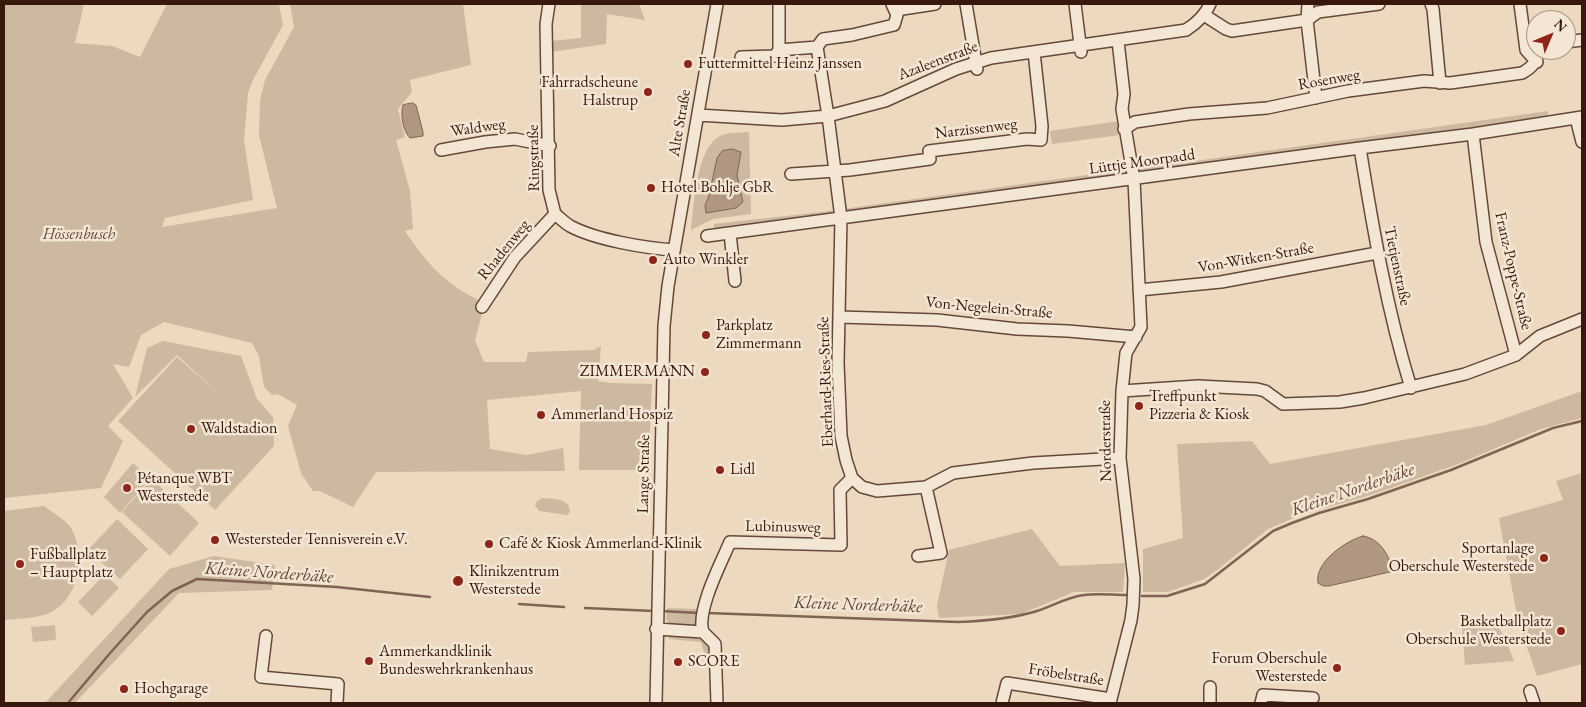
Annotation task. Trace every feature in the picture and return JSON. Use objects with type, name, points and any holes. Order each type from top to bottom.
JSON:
[{"type":"street","name":"Ringstraße","points":[[549,4],[546,24],[550,146],[549,190],[555,214]]},
{"type":"street","name":"Alte Straße","points":[[675,249],[717,4]]},
{"type":"street","points":[[741,57],[775,56],[779,50],[779,4]]},
{"type":"street","points":[[779,50],[817,47],[823,39],[894,25],[896,15],[894,7],[935,4]]},
{"type":"street","points":[[966,4],[976,65]]},
{"type":"street","points":[[1075,4],[1080,49]]},
{"type":"street","name":"Azaleenstraße","points":[[698,115],[782,120],[828,116],[885,100],[976,65],[1034,52],[1080,49],[1186,30],[1196,24],[1210,4]]},
{"type":"street","points":[[1308,4],[1307,20],[1316,98]]},
{"type":"street","points":[[1204,15],[1226,29],[1232,30],[1307,20],[1318,12],[1379,4]]},
{"type":"street","points":[[1430,4],[1433,9],[1440,83]]},
{"type":"street","points":[[1520,4],[1526,50],[1536,62]]},
{"type":"street","name":"Norderstraße","points":[[1110,701],[1131,620],[1133,605],[1134,586],[1120,458],[1122,391],[1126,353],[1141,327],[1134,180],[1124,129],[1122,109],[1124,94],[1118,41]]},
{"type":"street","name":"Eberhard-Ries-Straße","points":[[817,47],[836,171],[841,218],[838,363],[841,436],[852,478]]},
{"type":"street","name":"Narzissenweg","points":[[836,171],[930,159],[929,151],[1026,139],[1041,140],[1042,126],[1034,52]]},
{"type":"street","name":"Rosenweg","points":[[1124,129],[1136,122],[1189,114],[1267,108],[1348,91],[1424,81],[1450,83],[1522,73],[1536,62]]},
{"type":"street","points":[[1579,118],[1582,142]]},
{"type":"street","name":"Lüttje Moorpadd","points":[[707,236],[1134,180],[1579,118]]},
{"type":"street","name":"Franz-Poppe-Straße","points":[[1473,134],[1486,242],[1516,355]]},
{"type":"street","name":"Waldweg","points":[[441,150],[515,139],[550,146]]},
{"type":"street","name":"Tietjenstraße","points":[[1360,148],[1377,253],[1394,328],[1412,388]]},
{"type":"street","points":[[791,174],[836,171]]},
{"type":"street","points":[[555,214],[570,226],[594,236],[632,244],[675,249]]},
{"type":"street","name":"Rhadenweg","points":[[482,307],[515,257],[555,214]]},
{"type":"street","points":[[730,233],[735,281]]},
{"type":"street","name":"Lange Straße","points":[[656,703],[664,326],[675,249]]},
{"type":"street","name":"Von-Witken-Straße","points":[[1139,290],[1221,282],[1377,253]]},
{"type":"street","name":"Von-Negelein-Straße","points":[[840,317],[937,320],[1136,337]]},
{"type":"street","points":[[1122,391],[1198,386],[1257,389],[1265,391],[1283,404],[1340,402],[1412,388],[1465,374],[1516,355],[1540,336],[1582,319]]},
{"type":"street","points":[[852,478],[862,487],[877,491],[926,488],[953,472],[1033,463],[1120,458]]},
{"type":"street","name":"Lubinusweg","points":[[702,627],[705,605],[730,542],[841,550],[840,490],[852,478]]},
{"type":"street","points":[[918,556],[941,553],[926,488]]},
{"type":"street","points":[[657,627],[702,627],[715,644],[717,703]]},
{"type":"street","points":[[266,636],[261,677],[338,684],[337,703]]},
{"type":"street","name":"Fröbelstraße","points":[[1002,703],[1007,682],[1110,701]]},
{"type":"street","points":[[1210,687],[1210,703]]},
{"type":"street","points":[[1530,691],[1534,703]]},
{"type":"street","points":[[1261,703],[1264,696],[1312,698]]},
{"type":"green space","name":"Hössenbusch","points":[[4,4],[84,4],[75,43],[112,46],[140,57],[167,4],[279,4],[283,25],[253,80],[248,93],[244,140],[253,200],[165,218],[162,227],[277,208],[259,135],[260,101],[265,80],[294,27],[290,4],[463,4],[471,65],[410,80],[412,92],[398,109],[405,137],[396,140],[410,191],[413,229],[405,231],[438,272],[457,288],[481,301],[482,313],[475,340],[484,362],[526,362],[528,352],[594,350],[601,346],[598,381],[652,384],[648,470],[579,470],[581,391],[487,400],[490,449],[527,455],[563,448],[565,471],[376,472],[353,507],[320,491],[313,491],[301,473],[288,426],[297,405],[278,394],[272,395],[264,387],[259,356],[252,343],[164,322],[141,335],[129,367],[113,364],[133,398],[108,426],[123,441],[101,488],[4,498]]},
{"type":"green space","points":[[581,4],[639,4],[645,20],[607,14],[606,44],[551,52],[551,41],[581,38]]},
{"type":"green space","points":[[1548,111],[1548,120],[1139,174],[1139,169]]},
{"type":"green space","points":[[1119,121],[1120,135],[1052,144],[1050,131]]},
{"type":"green space","points":[[749,132],[751,214],[713,219],[691,230],[698,176],[708,149],[715,139],[725,134]],"holes":[[[741,152],[737,175],[743,202],[729,209],[705,205],[709,196],[717,158]]]},
{"type":"green space","points":[[1123,170],[1119,177],[714,233],[714,224],[821,212]]},
{"type":"green space","name":"Waldstadion","points":[[163,341],[241,356],[257,399],[273,417],[274,446],[215,510],[118,421],[177,357],[220,395],[177,355],[135,397],[147,348]]},
{"type":"green space","points":[[1582,391],[1582,418],[1541,429],[1458,464],[1374,494],[1301,515],[1268,529],[1204,579],[1168,592],[1143,592],[1143,549],[1183,538],[1177,444],[1252,441],[1270,464],[1486,425]]},
{"type":"green space","name":"Pétanque WBT Westerstede","points":[[133,463],[150,479],[120,513],[104,497]]},
{"type":"green space","name":"Sportanlage Oberschule Westerstede","points":[[1582,473],[1582,664],[1537,676],[1518,621],[1499,518],[1563,500],[1556,481]]},
{"type":"green space","points":[[152,479],[199,523],[170,556],[122,512]]},
{"type":"green space","points":[[542,498],[556,499],[564,502],[569,507],[570,512],[567,515],[539,511],[535,505]]},
{"type":"green space","points":[[44,506],[71,528],[78,548],[79,559],[76,580],[66,599],[53,611],[33,617],[4,620],[4,511]]},
{"type":"green space","points":[[117,519],[148,549],[120,579],[88,550]]},
{"type":"green space","points":[[1032,529],[1060,566],[1125,563],[1123,592],[1074,592],[1021,614],[939,618],[937,605],[949,550]]},
{"type":"green space","points":[[214,556],[275,565],[272,590],[179,593],[75,703],[45,703],[169,569]]},
{"type":"green space","points":[[105,574],[119,588],[92,616],[78,602]]},
{"type":"green space","points":[[667,608],[698,609],[696,625],[670,625],[666,619]]},
{"type":"green space","points":[[1495,622],[1504,636],[1514,661],[1465,665],[1462,625]]},
{"type":"green space","points":[[55,625],[56,640],[33,642],[31,627]]},
{"type":"green space","points":[[669,633],[702,636],[712,646],[711,666],[708,666],[701,642],[669,639]]},
{"type":"shaded area","points":[[413,103],[416,105],[423,136],[410,138],[404,127],[402,109],[403,105]]},
{"type":"shaded area","points":[[732,149],[741,152],[737,175],[743,202],[736,208],[706,213],[705,205],[709,196],[717,158],[722,151]]},
{"type":"shaded area","points":[[1363,536],[1375,540],[1379,544],[1394,571],[1329,586],[1323,586],[1318,583],[1318,575],[1321,568],[1332,554]]},
{"type":"waterway","name":"Kleine Norderbäke","points":[[1142,596],[1167,596],[1205,584],[1273,531],[1292,523],[1451,470],[1553,428],[1582,421]]},
{"type":"waterway","name":"Kleine Norderbäke","points":[[68,703],[147,612],[172,591],[197,579],[337,587],[430,597]]},
{"type":"waterway","name":"Kleine Norderbäke","points":[[707,613],[968,622],[1027,614],[1084,595],[1126,595]]},
{"type":"waterway","name":"Kleine Norderbäke","points":[[519,604],[564,607]]},
{"type":"waterway","name":"Kleine Norderbäke","points":[[585,608],[654,611]]},
{"type":"waterway","name":"Kleine Norderbäke","points":[[662,611],[699,613]]},
{"type":"place","name":"Futtermittel Heinz Janssen","points":[[688,64]]},
{"type":"place","name":"Fahrradscheune Halstrup","points":[[648,92]]},
{"type":"place","name":"Hotel Bohlje GbR","points":[[651,188]]},
{"type":"place","name":"Auto Winkler","points":[[653,260]]},
{"type":"place","name":"Parkplatz Zimmermann","points":[[706,335]]},
{"type":"place","name":"ZIMMERMANN","points":[[705,372]]},
{"type":"place","name":"Treffpunkt Pizzeria & Kiosk","points":[[1139,406]]},
{"type":"place","name":"Ammerland Hospiz","points":[[541,415]]},
{"type":"place","name":"Waldstadion","points":[[191,429]]},
{"type":"place","name":"Lidl","points":[[720,470]]},
{"type":"place","name":"Pétanque WBT Westerstede","points":[[127,488]]},
{"type":"place","name":"Westersteder Tennisverein e.V.","points":[[215,540]]},
{"type":"place","name":"Café & Kiosk Ammerland-Klinik","points":[[489,544]]},
{"type":"place","name":"Sportanlage Oberschule Westerstede","points":[[1544,558]]},
{"type":"place","name":"Fußballplatz – Hauptplatz","points":[[20,564]]},
{"type":"place","name":"Klinikzentrum Westerstede","points":[[458,581]]},
{"type":"place","name":"Basketballplatz Oberschule Westerstede","points":[[1561,631]]},
{"type":"place","name":"Ammerkandklinik Bundeswehrkrankenhaus","points":[[369,661]]},
{"type":"place","name":"SCORE","points":[[678,662]]},
{"type":"place","name":"Forum Oberschule Westerstede","points":[[1337,668]]},
{"type":"place","name":"Hochgarage","points":[[124,689]]}]
